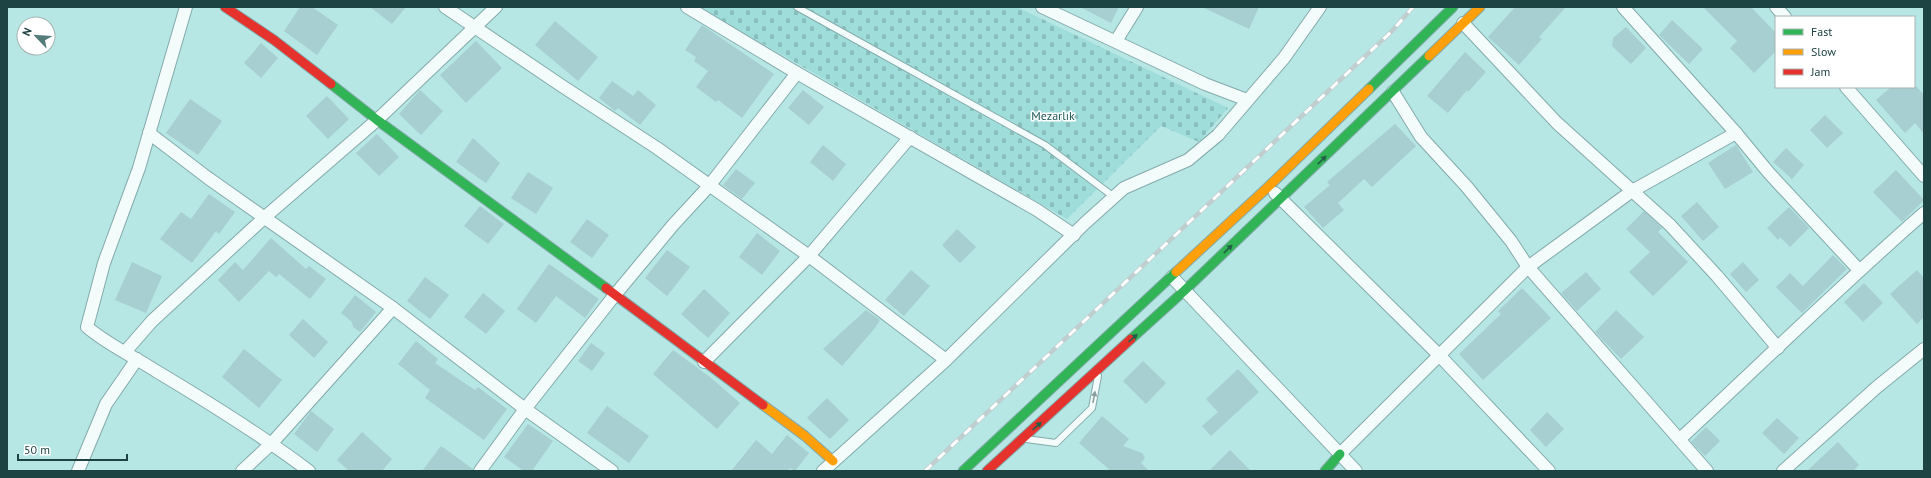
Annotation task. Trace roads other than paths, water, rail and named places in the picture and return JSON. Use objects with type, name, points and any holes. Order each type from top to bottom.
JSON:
[{"type":"street","points":[[186,7],[139,168],[104,263],[87,327],[98,337],[137,359],[272,443],[308,471]]},
{"type":"street","points":[[225,7],[274,40],[377,120],[480,194],[614,296],[805,436],[833,461]]},
{"type":"street","points":[[445,7],[657,148],[809,256],[946,360]]},
{"type":"street","points":[[125,352],[152,321],[264,218],[377,120],[496,7]]},
{"type":"street","points":[[688,7],[797,73],[1038,210],[1074,235]]},
{"type":"street","points":[[1042,7],[1205,84],[1247,100]]},
{"type":"street","points":[[1116,41],[1137,7]]},
{"type":"street","points":[[823,471],[946,360],[1124,188],[1188,160],[1218,135],[1284,58],[1320,7]]},
{"type":"street","points":[[963,471],[1268,187],[1453,7]]},
{"type":"street","points":[[988,471],[1184,291],[1480,7]]},
{"type":"street","points":[[1622,7],[1736,133],[1769,173],[1859,270]]},
{"type":"street","points":[[1776,7],[1784,16]]},
{"type":"street","points":[[1463,23],[1557,123],[1670,225],[1717,276],[1778,348]]},
{"type":"street","points":[[480,471],[525,409],[614,296],[673,225],[709,186],[797,73]]},
{"type":"street","points":[[1847,88],[1924,176]]},
{"type":"street","points":[[1393,92],[1421,137],[1467,187],[1510,241],[1528,267],[1707,471]]},
{"type":"street","points":[[149,133],[264,218],[393,308],[525,409],[612,471]]},
{"type":"street","points":[[1325,471],[1340,454],[1528,267],[1560,245],[1632,190],[1736,133]]},
{"type":"street","points":[[704,362],[809,256],[910,136]]},
{"type":"street","points":[[1268,187],[1282,198],[1439,355],[1549,471]]},
{"type":"street","points":[[1680,439],[1859,270],[1924,213]]},
{"type":"street","points":[[1172,277],[1356,471]]},
{"type":"street","points":[[242,471],[272,443],[393,308]]},
{"type":"street","points":[[1783,471],[1877,387],[1924,349]]},
{"type":"street","points":[[78,471],[106,404],[137,359]]},
{"type":"lane","points":[[798,7],[1045,145],[1114,197]]},
{"type":"lane","points":[[1023,439],[1056,443],[1092,408],[1099,369]]},
{"type":"railway","points":[[925,471],[1392,31],[1413,7]]},
{"type":"park label","name":"Mezarlık","points":[[1053,115]]}]
